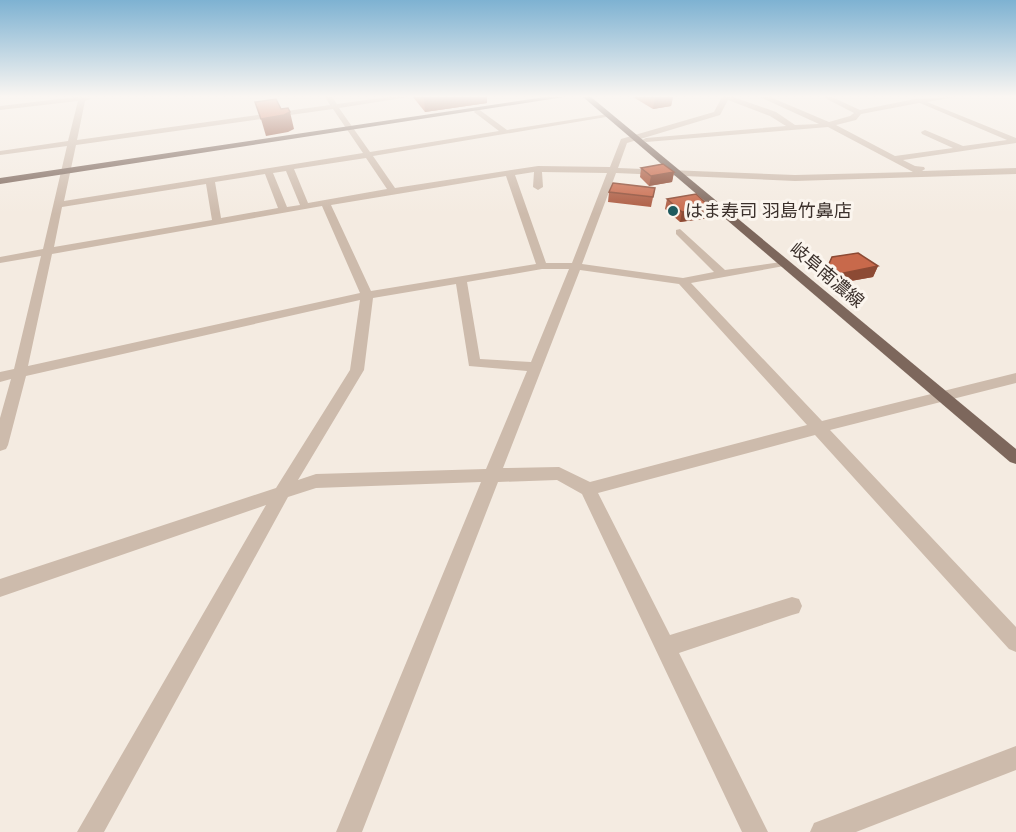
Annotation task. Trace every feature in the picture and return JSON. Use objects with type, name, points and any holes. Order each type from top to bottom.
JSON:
[{"type":"main road","points":[[0,181],[298,136]]},
{"type":"main road","name":"岐阜南濃線","points":[[631,136],[1016,458]]},
{"type":"street","points":[[0,445],[20,373],[74,136]]},
{"type":"street","points":[[0,153],[124,136]]},
{"type":"street","points":[[356,136],[393,191]]},
{"type":"street","points":[[58,205],[488,136]]},
{"type":"street","points":[[635,139],[645,136]]},
{"type":"street","points":[[349,832],[536,367],[624,141],[681,136]]},
{"type":"street","points":[[850,136],[913,169],[942,168]]},
{"type":"street","points":[[933,136],[962,149]]},
{"type":"street","points":[[895,159],[1016,141]]},
{"type":"street","points":[[289,168],[305,206]]},
{"type":"street","points":[[538,168],[538,187]]},
{"type":"street","points":[[0,260],[326,202],[538,168],[672,171],[795,178],[1016,171]]},
{"type":"street","points":[[268,171],[283,210]]},
{"type":"street","points":[[1001,171],[1016,178]]},
{"type":"street","points":[[509,172],[542,266]]},
{"type":"street","points":[[210,181],[217,222]]},
{"type":"street","points":[[90,832],[283,491],[357,370],[368,295],[326,202]]},
{"type":"street","points":[[680,232],[723,274]]},
{"type":"street","points":[[0,377],[368,295],[542,266],[576,266],[683,281],[784,263]]},
{"type":"street","points":[[461,279],[474,363],[536,367]]},
{"type":"street","points":[[683,281],[1016,642]]},
{"type":"street","points":[[588,489],[943,395],[1016,378]]},
{"type":"street","points":[[0,588],[127,547],[316,481],[559,473],[588,489],[755,832]]},
{"type":"street","points":[[665,647],[792,606]]},
{"type":"street","points":[[823,832],[1016,758]]},
{"type":"building","points":[[663,164],[674,172],[651,176],[641,168]]},
{"type":"building","points":[[613,183],[655,188],[653,197],[609,192]]},
{"type":"building","points":[[696,194],[711,208],[682,212],[667,199]]},
{"type":"building","points":[[858,253],[878,266],[839,274],[828,266],[832,257]]},
{"type":"place","name":"はま寿司 羽島竹鼻店","points":[[673,211]]}]
